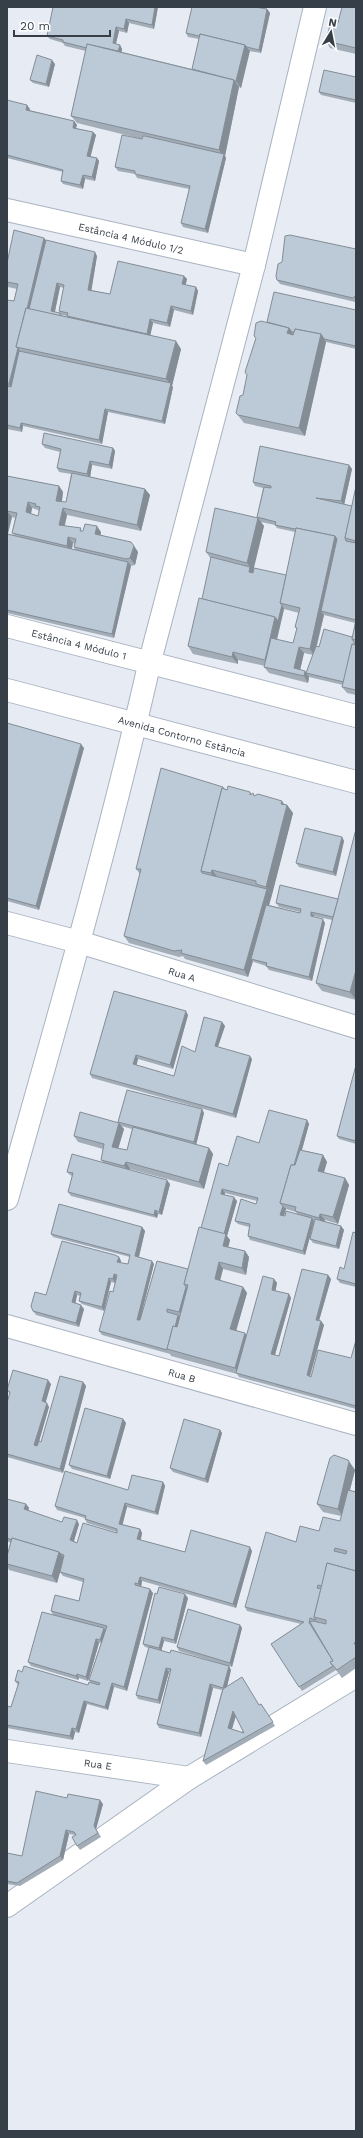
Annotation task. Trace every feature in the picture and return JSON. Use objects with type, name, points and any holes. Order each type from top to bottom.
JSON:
[{"type":"street","points":[[7,1199],[79,942],[136,724],[150,661],[254,265],[315,7]]},
{"type":"street","name":"Estância 4 Módulo 1/2","points":[[7,210],[254,265]]},
{"type":"street","name":"Estância 4 Módulo 1","points":[[7,626],[150,661],[356,716]]},
{"type":"street","name":"Avenida Contorno Estância","points":[[7,690],[356,782]]},
{"type":"street","name":"Rua A","points":[[7,924],[79,942],[356,1026]]},
{"type":"street","name":"Rua B","points":[[7,1326],[356,1424]]},
{"type":"street","points":[[7,1906],[189,1778],[356,1676]]},
{"type":"street","name":"Rua E","points":[[7,1751],[189,1778]]},
{"type":"building","points":[[53,7],[155,7],[152,25],[126,19],[124,29],[116,27],[113,43],[120,45],[118,51],[87,44],[87,48],[47,36]]},
{"type":"building","points":[[192,7],[255,7],[267,9],[259,50],[200,34],[199,36],[186,33]]},
{"type":"building","points":[[342,7],[356,7],[356,48],[326,41],[331,21],[338,23]]},
{"type":"building","points":[[200,34],[245,45],[236,81],[192,69]]},
{"type":"building","points":[[87,44],[234,80],[219,150],[71,116]]},
{"type":"building","points":[[37,55],[52,60],[46,84],[30,80]]},
{"type":"building","points":[[324,70],[356,77],[356,100],[319,92]]},
{"type":"building","points":[[7,100],[27,105],[26,110],[74,121],[73,128],[93,132],[87,156],[97,158],[92,177],[83,175],[80,185],[61,181],[63,170],[7,155]]},
{"type":"building","points":[[122,135],[142,139],[143,136],[145,136],[224,154],[205,229],[181,223],[190,186],[135,174],[135,171],[115,167]]},
{"type":"building","points":[[14,230],[44,238],[16,347],[18,348],[9,384],[7,384],[7,300],[14,301],[18,284],[7,282],[7,263]]},
{"type":"building","points":[[290,235],[356,249],[356,295],[353,298],[277,280],[276,276],[278,264],[282,262],[285,236]]},
{"type":"building","points":[[46,240],[95,252],[88,290],[110,294],[118,261],[184,276],[182,284],[196,287],[191,311],[171,306],[167,323],[150,319],[147,334],[67,316],[68,313],[59,311],[64,285],[57,283],[51,311],[60,313],[60,316],[29,309]]},
{"type":"building","points":[[274,292],[356,310],[356,346],[324,339],[321,334],[295,329],[294,332],[292,332],[289,328],[267,322]]},
{"type":"building","points":[[26,308],[176,341],[166,379],[16,347]]},
{"type":"building","points":[[261,321],[289,328],[287,333],[293,335],[295,329],[321,334],[299,428],[238,415],[236,413],[240,396],[243,395],[247,375],[245,372],[256,338],[254,336],[256,323]]},
{"type":"building","points":[[19,351],[171,383],[162,421],[105,409],[99,440],[21,423],[20,428],[7,425],[7,386],[11,387]]},
{"type":"building","points":[[44,433],[113,448],[109,465],[90,461],[87,474],[57,468],[61,449],[42,444]]},
{"type":"building","points":[[260,446],[349,465],[341,501],[316,498],[352,506],[345,538],[346,541],[356,543],[356,620],[321,611],[337,539],[335,536],[275,525],[276,522],[257,517],[264,487],[271,488],[271,486],[253,482]]},
{"type":"building","points":[[72,473],[145,489],[137,525],[63,508],[59,525],[81,528],[80,531],[83,531],[85,524],[97,526],[95,534],[131,542],[134,546],[130,558],[126,559],[74,547],[76,539],[68,537],[67,546],[12,533],[17,513],[7,511],[7,476],[59,486],[56,501],[66,502]],"holes":[[[28,502],[36,504],[35,506],[40,507],[38,516],[26,512]]]},
{"type":"building","points":[[356,486],[356,541],[345,538]]},
{"type":"building","points":[[215,508],[258,518],[247,563],[206,552]]},
{"type":"building","points":[[296,528],[335,536],[310,649],[299,647],[294,668],[305,671],[304,676],[264,667],[271,638],[293,643],[297,628],[295,627],[300,608],[280,603]]},
{"type":"building","points":[[7,534],[128,562],[112,634],[7,610]]},
{"type":"building","points":[[211,557],[250,567],[249,572],[253,573],[254,568],[286,575],[278,621],[275,617],[202,599]]},
{"type":"building","points":[[199,598],[275,617],[265,660],[233,652],[232,657],[188,646]]},
{"type":"building","points":[[356,620],[356,640],[352,639]]},
{"type":"building","points":[[324,629],[352,637],[355,644],[352,644],[344,682],[306,673],[316,646],[319,647]]},
{"type":"building","points":[[352,644],[356,645],[356,690],[342,687]]},
{"type":"building","points":[[7,723],[81,744],[36,906],[7,898]]},
{"type":"building","points":[[161,768],[223,787],[201,871],[202,873],[267,889],[244,970],[181,953],[182,950],[174,951],[124,936],[141,869],[136,869]]},
{"type":"building","points":[[228,786],[250,792],[250,795],[253,793],[254,796],[258,794],[282,801],[281,804],[287,805],[266,887],[256,884],[256,881],[212,870],[211,873],[201,871],[222,788],[227,790]]},
{"type":"building","points":[[305,828],[342,837],[333,872],[296,863]]},
{"type":"building","points":[[356,829],[356,970],[350,992],[316,983]]},
{"type":"building","points":[[280,885],[338,899],[333,917],[311,912],[311,916],[323,919],[309,977],[266,966],[267,963],[251,959],[266,905],[300,913],[301,909],[276,903]]},
{"type":"building","points":[[114,991],[186,1011],[170,1065],[136,1055],[133,1064],[174,1076],[182,1046],[195,1052],[204,1017],[222,1022],[215,1046],[250,1056],[233,1114],[90,1074]]},
{"type":"building","points":[[356,1065],[356,1141],[337,1136]]},
{"type":"building","points":[[127,1090],[202,1109],[194,1142],[118,1122]]},
{"type":"building","points":[[269,1110],[307,1120],[294,1165],[291,1165],[280,1203],[283,1206],[280,1215],[285,1216],[286,1211],[312,1218],[303,1251],[248,1236],[250,1224],[235,1221],[241,1199],[256,1204],[258,1198],[222,1189],[221,1194],[234,1197],[224,1234],[201,1228],[219,1163],[228,1166],[237,1136],[259,1143]]},
{"type":"building","points":[[80,1112],[119,1123],[112,1147],[127,1150],[133,1127],[209,1148],[199,1182],[126,1162],[124,1166],[101,1160],[104,1144],[74,1136]]},
{"type":"building","points":[[300,1150],[323,1155],[318,1171],[345,1178],[333,1217],[320,1214],[319,1218],[295,1211],[296,1207],[280,1203],[291,1165],[295,1165]]},
{"type":"building","points":[[72,1154],[167,1180],[159,1212],[155,1210],[154,1215],[68,1192],[73,1173],[67,1172]]},
{"type":"building","points":[[59,1204],[142,1227],[135,1256],[152,1261],[137,1320],[140,1320],[157,1261],[188,1269],[184,1284],[186,1287],[179,1312],[167,1309],[167,1312],[178,1315],[175,1327],[173,1326],[167,1350],[99,1331],[110,1291],[113,1292],[117,1275],[114,1274],[113,1279],[109,1278],[102,1307],[79,1301],[81,1293],[75,1291],[72,1302],[81,1305],[76,1323],[33,1311],[31,1306],[35,1292],[46,1295],[62,1241],[115,1255],[119,1257],[117,1262],[128,1264],[130,1255],[51,1234]]},
{"type":"building","points":[[315,1219],[341,1226],[336,1246],[310,1239]]},
{"type":"building","points":[[199,1227],[226,1234],[223,1246],[245,1251],[242,1268],[219,1262],[215,1279],[243,1287],[230,1329],[245,1333],[235,1368],[167,1349],[173,1326],[177,1327],[188,1285],[184,1284]]},
{"type":"building","points":[[353,1232],[356,1233],[356,1284],[337,1279],[340,1267],[344,1269]]},
{"type":"building","points":[[302,1269],[328,1275],[316,1320],[321,1321],[307,1375],[311,1377],[318,1350],[351,1358],[356,1340],[356,1406],[236,1373],[263,1276],[274,1279],[272,1290],[289,1294],[271,1354],[279,1356]]},
{"type":"building","points":[[13,1370],[48,1380],[42,1401],[47,1403],[34,1445],[37,1446],[39,1441],[41,1442],[60,1376],[83,1382],[60,1469],[7,1454],[7,1403],[10,1392],[7,1390]]},
{"type":"building","points":[[85,1408],[123,1419],[107,1476],[69,1465]]},
{"type":"building","points":[[184,1419],[220,1430],[205,1479],[170,1468]]},
{"type":"building","points":[[334,1455],[348,1460],[349,1462],[338,1509],[317,1504],[330,1458]]},
{"type":"building","points":[[65,1471],[128,1490],[132,1475],[163,1482],[155,1512],[125,1503],[119,1524],[140,1529],[137,1539],[185,1552],[191,1530],[250,1547],[233,1604],[140,1577],[138,1584],[135,1583],[135,1585],[150,1589],[124,1687],[112,1683],[105,1707],[84,1701],[76,1729],[72,1728],[70,1736],[7,1725],[7,1706],[11,1707],[19,1682],[15,1681],[18,1670],[22,1672],[24,1666],[88,1685],[89,1682],[99,1685],[100,1683],[89,1680],[107,1626],[51,1611],[55,1595],[79,1601],[84,1579],[60,1572],[64,1555],[59,1552],[12,1538],[12,1540],[7,1538],[7,1499],[26,1504],[24,1509],[62,1522],[64,1517],[77,1520],[70,1540],[77,1543],[83,1523],[117,1533],[117,1529],[85,1519],[86,1516],[55,1506]]},
{"type":"building","points":[[348,1490],[356,1492],[356,1571],[327,1563],[322,1586],[318,1585],[317,1588],[321,1589],[314,1617],[316,1620],[310,1618],[309,1623],[333,1661],[330,1662],[333,1666],[299,1687],[271,1644],[304,1622],[245,1607],[266,1532],[296,1542],[300,1526],[319,1531],[323,1517],[340,1521]],"holes":[[[335,1548],[347,1551],[346,1554],[334,1551]]]},
{"type":"building","points":[[12,1538],[59,1552],[52,1576],[7,1564],[7,1556]]},
{"type":"building","points":[[327,1563],[356,1571],[356,1642],[354,1643],[356,1646],[356,1657],[337,1670],[330,1662],[333,1661],[310,1622],[313,1621],[326,1624],[326,1620],[314,1617]]},
{"type":"building","points":[[159,1587],[185,1594],[174,1640],[162,1637],[159,1648],[143,1644],[155,1593],[157,1594]]},
{"type":"building","points":[[188,1609],[240,1625],[230,1663],[177,1647]]},
{"type":"building","points":[[42,1612],[104,1628],[100,1640],[96,1639],[86,1677],[77,1674],[76,1676],[28,1662]]},
{"type":"building","points":[[149,1647],[170,1653],[171,1650],[229,1666],[223,1688],[210,1684],[199,1733],[157,1724],[171,1669],[166,1668],[158,1700],[136,1695]]},
{"type":"building","points":[[242,1677],[259,1705],[261,1704],[273,1722],[203,1761],[223,1689]],"holes":[[[233,1711],[244,1733],[228,1728]]]},
{"type":"building","points":[[36,1791],[67,1798],[68,1794],[100,1800],[94,1826],[98,1833],[77,1846],[72,1837],[76,1835],[74,1832],[66,1830],[60,1856],[17,1883],[7,1881],[7,1853],[22,1856]]}]
